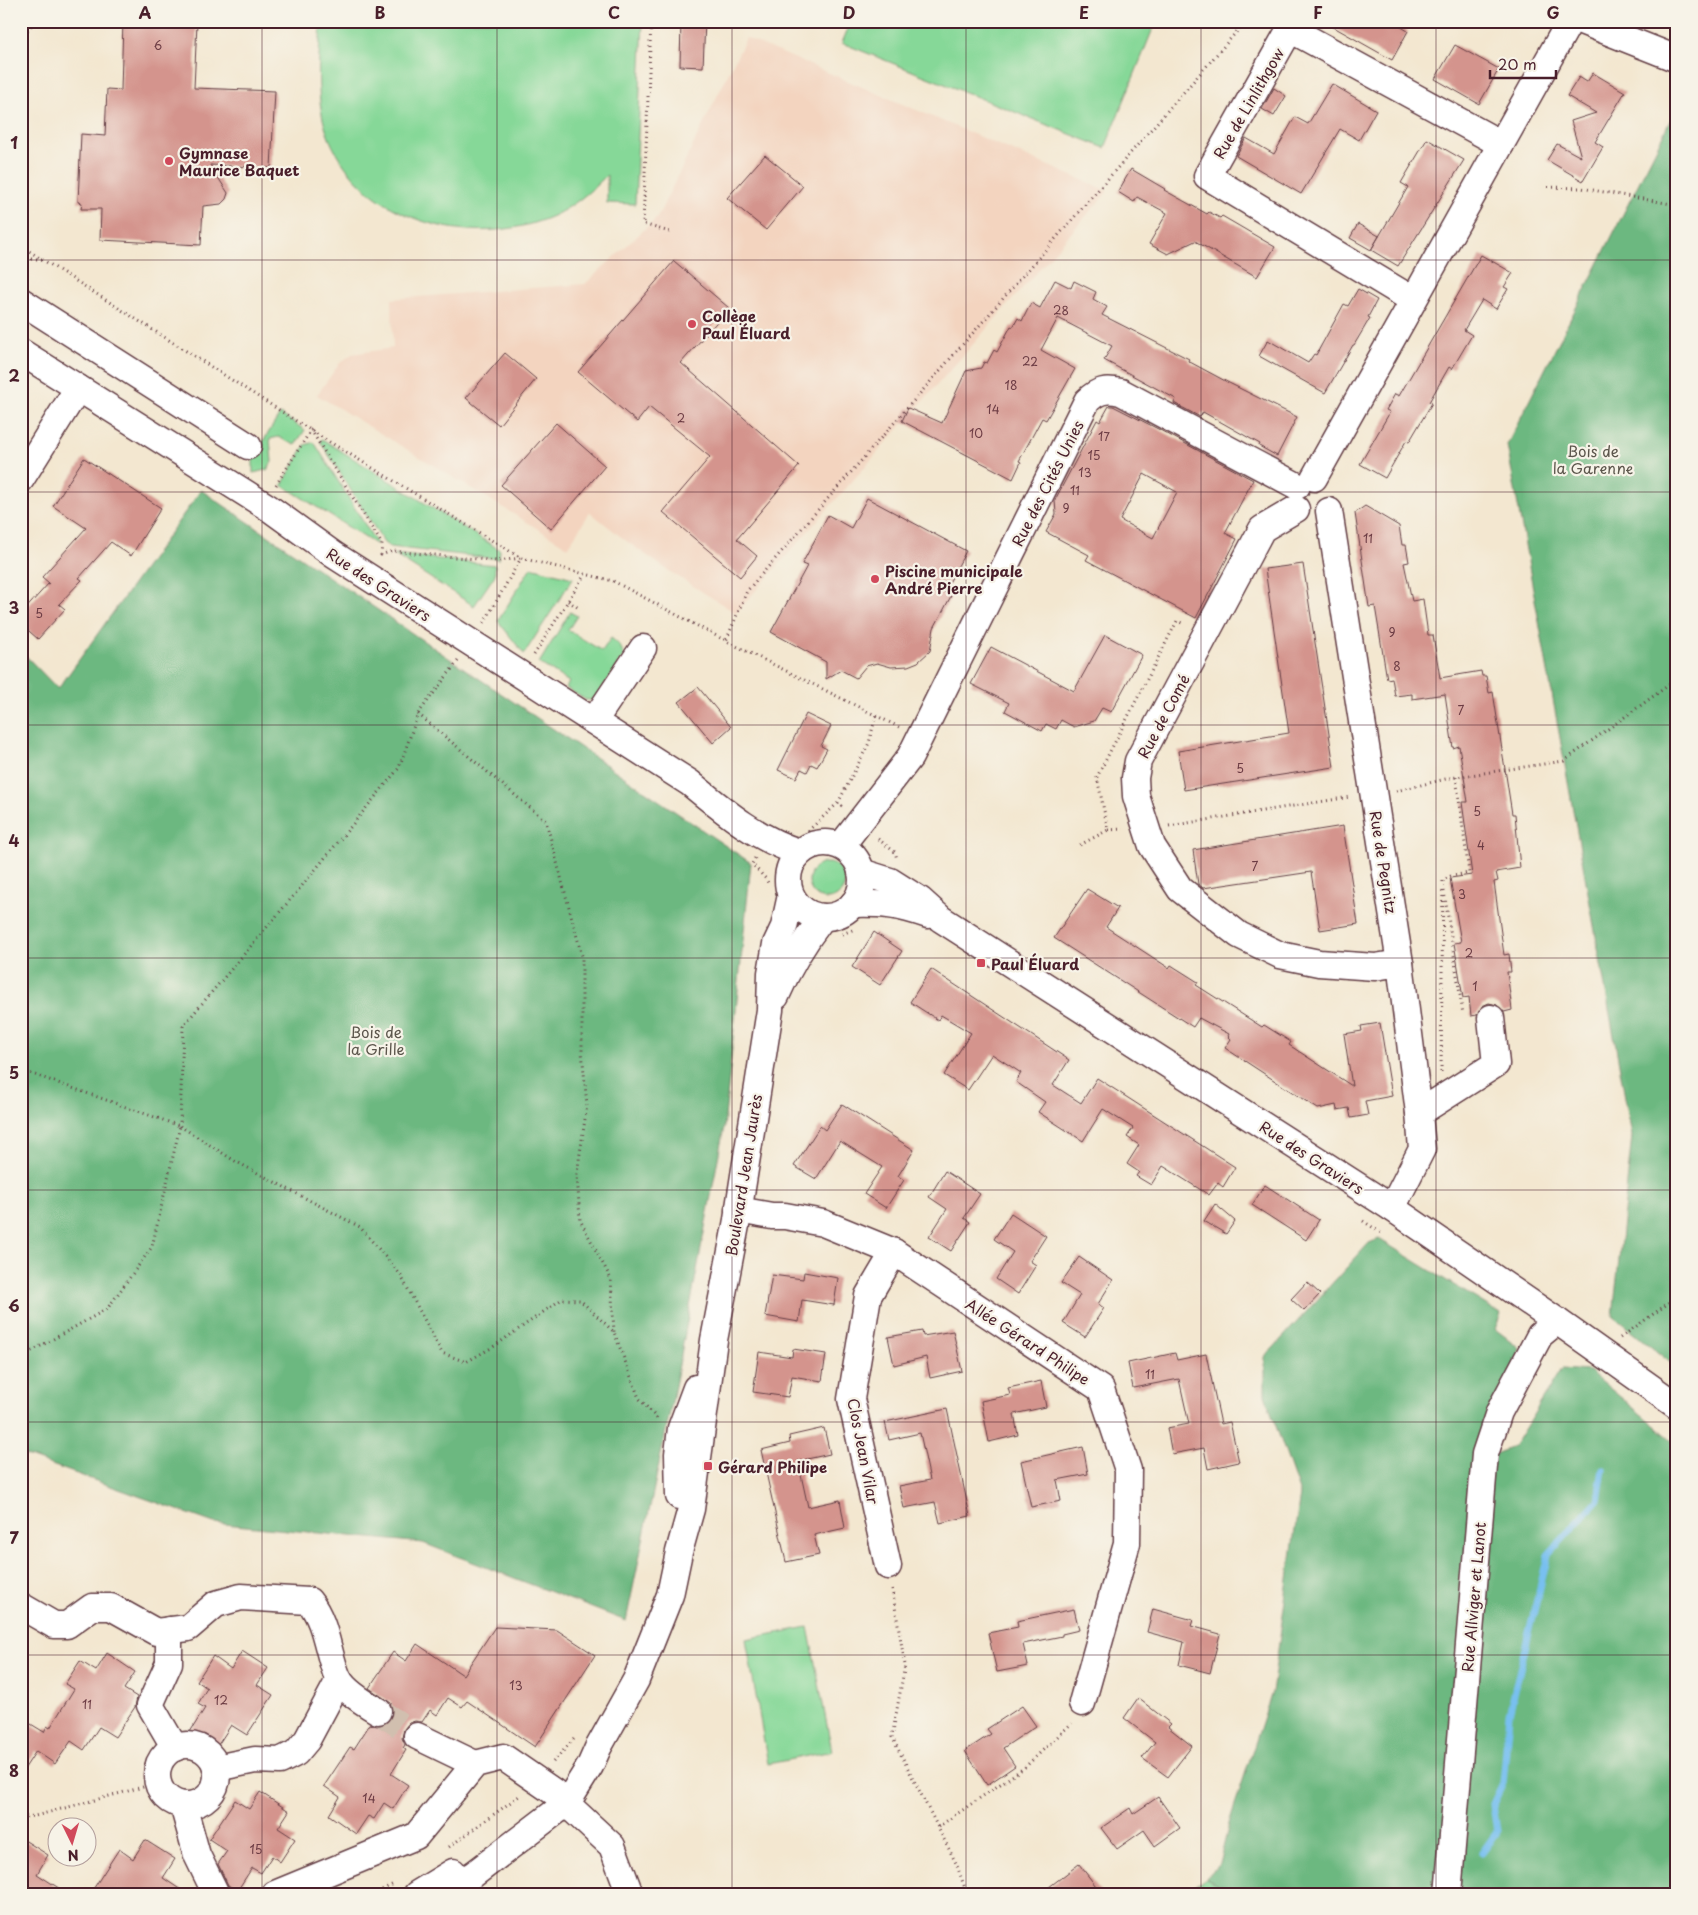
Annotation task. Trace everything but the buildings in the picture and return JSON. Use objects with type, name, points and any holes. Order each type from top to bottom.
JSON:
[{"type":"street","points":[[1302,491],[1326,483],[1330,487],[1334,500],[1329,511],[1319,518],[1306,518],[1302,491],[1413,300],[1570,21]]},
{"type":"street","points":[[1581,21],[1677,59]]},
{"type":"street","name":"Rue de Linlithgow","points":[[1413,300],[1207,176],[1290,29],[1501,144]]},
{"type":"street","points":[[21,301],[248,446]]},
{"type":"street","name":"Rue des Graviers","points":[[21,352],[269,508],[334,554],[690,784],[734,820],[781,846],[799,852]]},
{"type":"street","points":[[21,479],[78,388]]},
{"type":"street","name":"Rue des Cités Unies","points":[[842,846],[910,757],[1087,402],[1101,390],[1121,392],[1302,491]]},
{"type":"street","name":"Rue de Comé","points":[[1302,491],[1262,528],[1138,761],[1135,778],[1136,796],[1152,846],[1180,889],[1239,935],[1280,955],[1319,963],[1375,967],[1400,963]]},
{"type":"street","name":"Rue de Pegnitz","points":[[1329,511],[1400,963],[1419,1114],[1422,1149],[1392,1208]]},
{"type":"street","points":[[594,721],[643,648]]},
{"type":"street","name":"Rue des Graviers","points":[[734,820],[789,888]]},
{"type":"street","points":[[827,842],[842,846],[854,857],[862,872],[861,890],[857,916],[839,914],[830,926],[798,906],[789,888],[790,864],[799,852],[812,844],[827,842]]},
{"type":"street","name":"Rue des Graviers","points":[[862,872],[890,881],[920,900],[941,919],[1392,1208],[1677,1406]]},
{"type":"street","name":"Boulevard Jean Jaurès","points":[[407,1889],[458,1870],[509,1831],[598,1748],[636,1680],[670,1595],[691,1509],[714,1340],[738,1210],[770,1010],[771,973],[776,944],[784,926],[789,888]]},
{"type":"street","name":"Rue des Graviers","points":[[857,916],[881,904],[904,907],[941,919]]},
{"type":"street","name":"Boulevard Jean Jaurès","points":[[770,1010],[786,972],[798,952],[830,926]]},
{"type":"street","points":[[1419,1114],[1496,1064],[1491,1018]]},
{"type":"street","name":"Allée Gérard Philipe","points":[[738,1210],[823,1223],[894,1252],[1101,1389],[1128,1470],[1127,1543],[1082,1703]]},
{"type":"street","name":"Clos Jean Vilar","points":[[888,1566],[851,1399],[868,1296],[894,1252]]},
{"type":"street","name":"Rue Allviger et Lanot","points":[[1448,1894],[1485,1454],[1499,1412],[1540,1335],[1557,1321]]},
{"type":"street","name":"Boulevard Jean Jaurès","points":[[679,1552],[678,1454],[681,1428],[714,1340]]},
{"type":"street","points":[[21,1606],[54,1625],[67,1625],[92,1607],[111,1607],[156,1632],[188,1628],[216,1604],[241,1597],[309,1601],[317,1611],[339,1680],[361,1700],[378,1711]]},
{"type":"street","points":[[169,1630],[169,1663],[150,1705],[175,1748]]},
{"type":"street","points":[[216,1768],[255,1760],[280,1761],[296,1753],[308,1740],[339,1680]]},
{"type":"street","points":[[418,1736],[475,1764]]},
{"type":"street","points":[[192,1745],[202,1749],[211,1757],[216,1768],[217,1779],[213,1790],[205,1799],[195,1804],[183,1805],[172,1801],[163,1793],[158,1783],[157,1771],[161,1760],[169,1751],[180,1746],[192,1745]]},
{"type":"street","points":[[275,1894],[416,1836],[475,1764],[503,1757],[552,1792],[612,1846],[630,1894]]},
{"type":"street","name":"Boulevard Jean Jaurès","points":[[441,1894],[474,1874],[552,1792]]},
{"type":"street","points":[[183,1805],[197,1854],[216,1894]]},
{"type":"path","points":[[21,38],[35,21]]},
{"type":"path","points":[[651,21],[643,224],[673,233]]},
{"type":"path","points":[[726,641],[747,592],[1246,21]]},
{"type":"path","points":[[1548,187],[1581,188],[1677,204]]},
{"type":"path","points":[[21,246],[311,430],[521,558],[613,581],[726,641],[920,737]]},
{"type":"path","points":[[21,259],[42,259]]},
{"type":"path","points":[[269,508],[274,488],[311,430]]},
{"type":"path","points":[[311,430],[382,544],[381,554],[392,551],[498,562],[521,558]]},
{"type":"path","points":[[21,1357],[107,1309],[152,1247],[180,1126],[183,1026],[301,887],[398,768],[418,714],[472,643],[521,558]]},
{"type":"path","points":[[529,662],[585,574]]},
{"type":"path","points":[[568,601],[580,609]]},
{"type":"path","points":[[1146,829],[1394,791],[1456,777],[1564,761],[1677,679]]},
{"type":"path","points":[[418,714],[546,821],[582,956],[582,1051],[587,1105],[577,1174],[580,1220],[611,1279],[614,1332],[639,1398],[659,1421],[681,1428]]},
{"type":"path","points":[[838,803],[869,743],[876,715]]},
{"type":"path","points":[[1443,880],[1451,876],[1469,873],[1456,777]]},
{"type":"path","points":[[1443,880],[1463,1014]]},
{"type":"path","points":[[1441,1100],[1443,880]]},
{"type":"path","points":[[830,926],[857,916]]},
{"type":"path","points":[[21,1070],[180,1126],[235,1161],[360,1227],[400,1274],[442,1353],[466,1362],[493,1347],[562,1300],[580,1300],[614,1332]]},
{"type":"path","points":[[1611,1360],[1618,1339],[1677,1298]]},
{"type":"path","points":[[888,1566],[905,1665],[892,1737],[956,1863],[967,1894]]},
{"type":"path","points":[[938,1827],[1025,1767],[1077,1719],[1082,1703]]},
{"type":"path","points":[[443,1852],[527,1790],[552,1792],[574,1738]]},
{"type":"path","points":[[21,1817],[35,1816],[158,1783]]},
{"type":"path","points":[[373,1894],[407,1889]]},
{"type":"shaded area","name":"Collège Paul Éluard","points":[[746,38],[1108,191],[736,613],[666,569],[590,512],[568,547],[317,395],[339,364],[352,354],[393,348],[392,299],[585,284],[657,218]]},
{"type":"green space","points":[[321,21],[643,21],[635,204],[607,203],[607,175],[568,208],[553,216],[522,226],[489,230],[456,229],[424,222],[394,209],[368,191],[345,167],[329,138],[324,124],[319,95]]},
{"type":"green space","points":[[851,21],[1156,21],[1105,148],[842,43]]},
{"type":"green space","name":"Bois de la Garenne","points":[[1677,107],[1677,1368],[1613,1316],[1632,1136],[1507,445]]},
{"type":"green space","points":[[280,414],[305,430],[295,445],[278,437],[270,439],[272,462],[267,470],[253,473],[253,458]]},
{"type":"green space","points":[[322,439],[500,550],[499,559],[390,547],[384,543],[320,441]]},
{"type":"green space","points":[[314,442],[377,544],[282,485],[305,445]]},
{"type":"green space","name":"Bois de la Grille","points":[[201,490],[751,863],[724,1127],[672,1402],[626,1621],[423,1543],[214,1523],[21,1454],[21,651],[58,689]]},
{"type":"green space","points":[[393,554],[495,565],[495,575],[474,606]]},
{"type":"green space","points":[[531,567],[573,578],[524,654],[498,621]]},
{"type":"green space","points":[[570,612],[577,616],[568,630],[602,651],[611,638],[620,646],[624,657],[594,700],[586,700],[566,688],[569,682],[539,663]]},
{"type":"green space","points":[[827,863],[840,868],[845,881],[840,894],[827,899],[814,894],[809,881],[814,868]]},
{"type":"green space","points":[[1379,1239],[1501,1314],[1495,1329],[1520,1348],[1492,1455],[1513,1447],[1562,1369],[1589,1371],[1677,1444],[1677,1894],[1239,1894],[1206,1878],[1219,1864],[1230,1820],[1272,1692],[1300,1494],[1265,1395],[1265,1357],[1369,1243]]},
{"type":"green space","points":[[808,1627],[832,1751],[768,1764],[746,1639]]},
{"type":"green space","points":[[1206,1878],[1239,1894],[1183,1894]]},
{"type":"waterway","points":[[1482,1853],[1497,1832],[1493,1804],[1503,1783],[1509,1714],[1548,1555],[1598,1500],[1603,1469]]},
{"type":"tunnel","points":[[378,1711],[417,1736]]},
{"type":"place","name":"Gymnase Maurice Baquet","points":[[169,161]]},
{"type":"place","name":"Collège Paul Éluard","points":[[692,324]]},
{"type":"place","name":"Piscine municipale André Pierre","points":[[875,579]]},
{"type":"place","name":"Paul Éluard","points":[[981,963]]},
{"type":"place","name":"Gérard Philipe","points":[[708,1466]]}]
